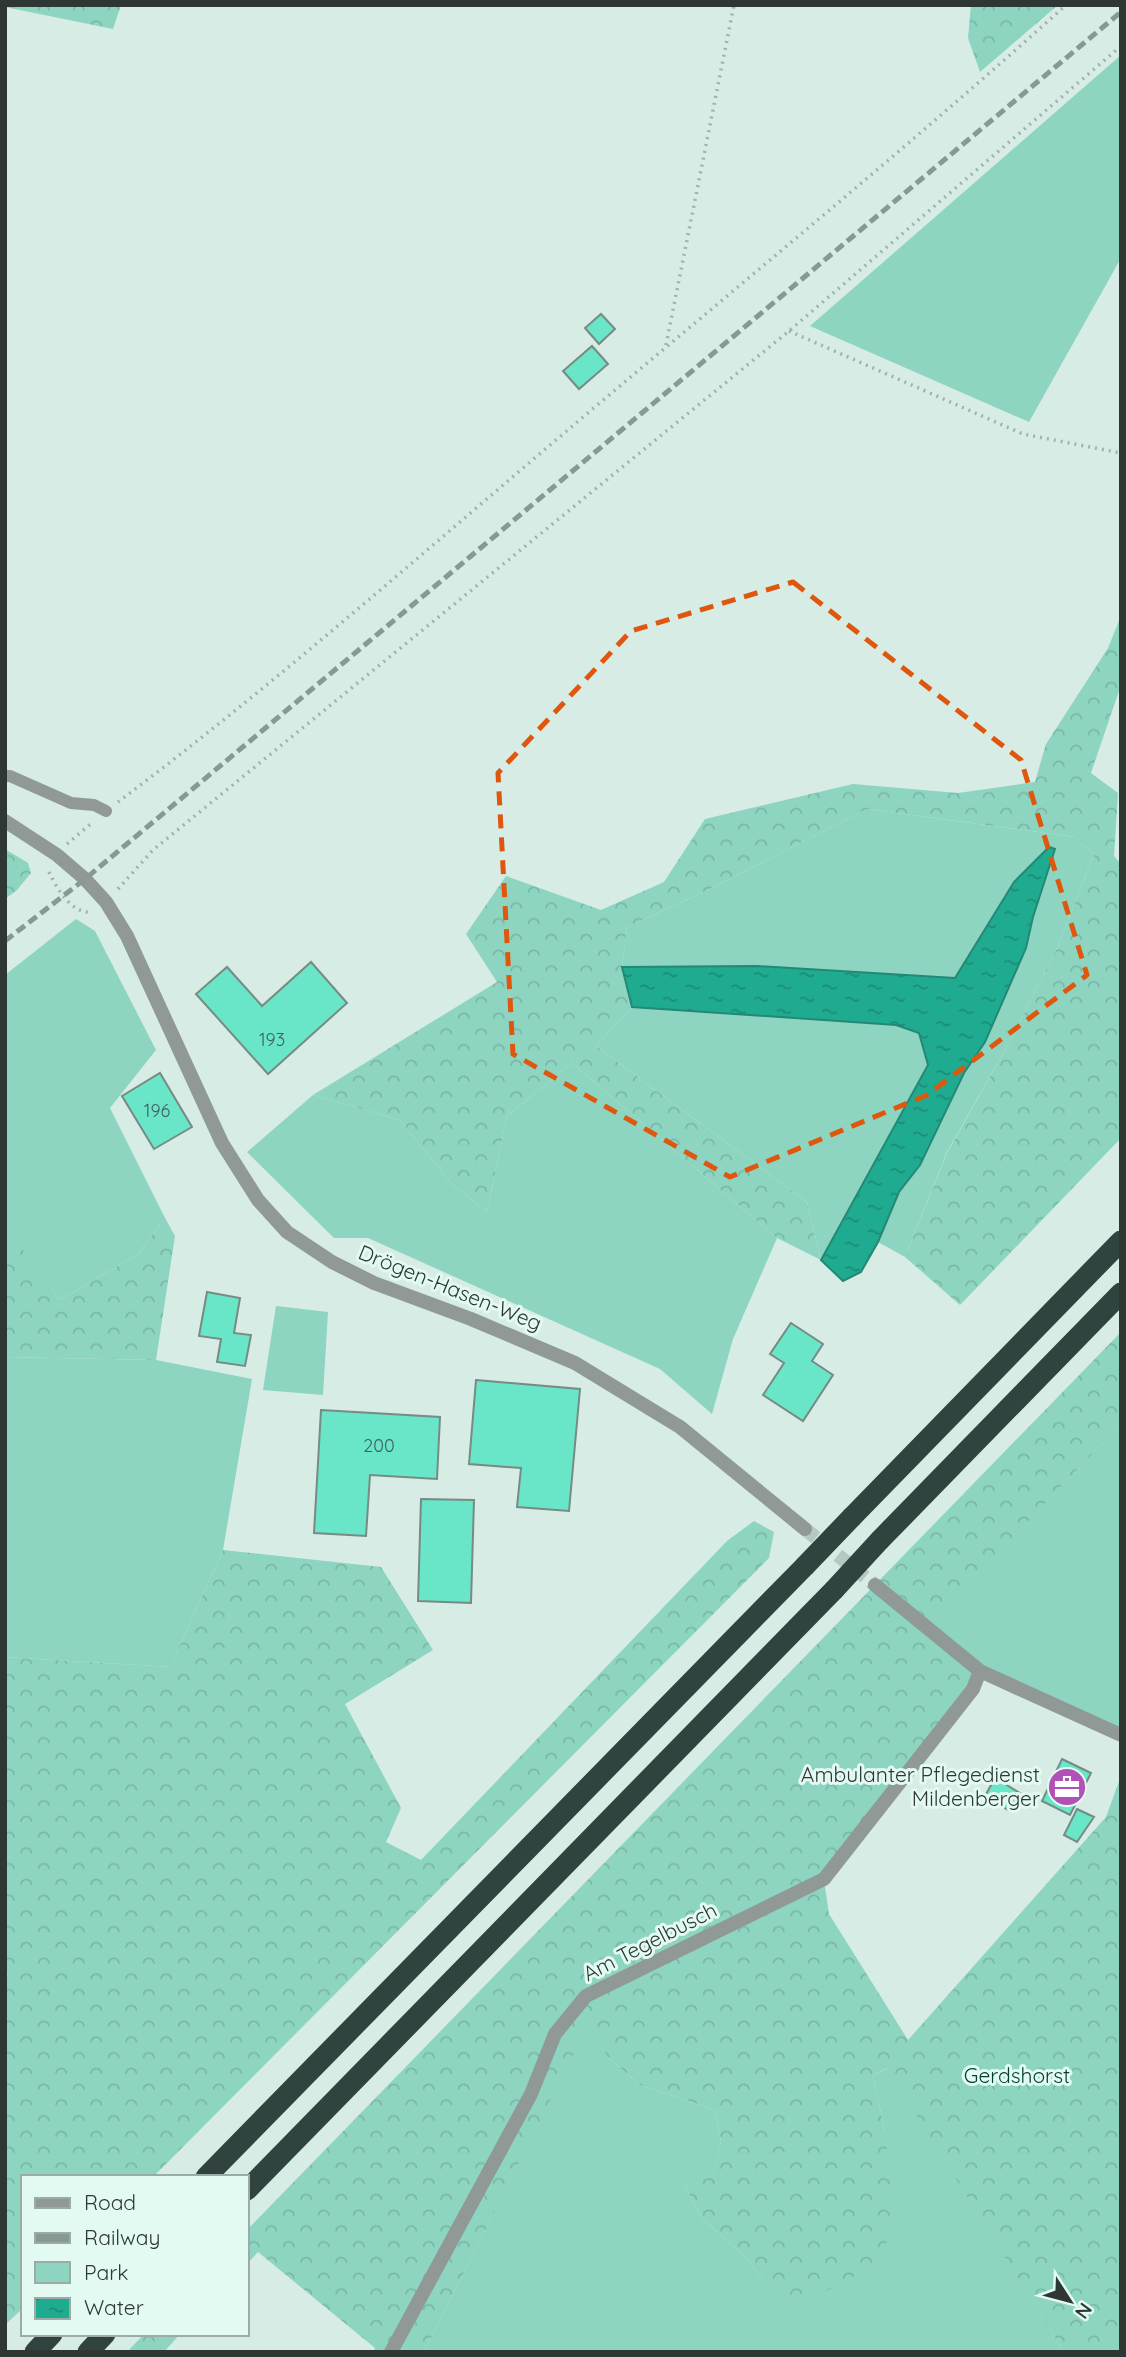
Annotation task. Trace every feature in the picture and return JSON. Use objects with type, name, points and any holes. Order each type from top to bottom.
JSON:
[{"type":"highway","points":[[208,2175],[1121,1241]]},
{"type":"highway","points":[[248,2189],[1121,1293]]},
{"type":"highway","points":[[35,2352],[50,2336]]},
{"type":"highway","points":[[88,2352],[103,2336]]},
{"type":"street","name":"Drögen-Hasen-Weg","points":[[5,821],[57,855],[106,902],[127,936],[222,1143],[258,1200],[287,1232],[332,1262],[374,1283],[471,1319],[575,1363],[680,1427],[805,1529]]},
{"type":"street","points":[[875,1586],[980,1671],[1121,1735]]},
{"type":"street","name":"Am Tegelbusch","points":[[391,2352],[531,2094],[555,2034],[586,1996],[824,1880],[973,1689],[980,1671]]},
{"type":"lane","points":[[5,776],[71,803],[94,806],[106,811]]},
{"type":"path","points":[[666,347],[734,5]]},
{"type":"path","points":[[1066,5],[961,100],[189,749],[106,811],[57,855],[47,867],[72,907],[82,912],[93,911],[106,902],[153,850],[789,331],[1121,46]]},
{"type":"path","points":[[789,331],[1023,434],[1121,453]]},
{"type":"highlighted area","points":[[793,582],[1021,760],[1087,975],[927,1095],[730,1177],[513,1054],[498,773],[631,631]]},
{"type":"green space","points":[[5,5],[121,5],[113,29]]},
{"type":"green space","points":[[971,5],[1058,5],[980,72],[968,38]]},
{"type":"green space","points":[[1121,55],[1121,258],[1029,422],[810,326]]},
{"type":"green space","points":[[1121,616],[1121,685],[1091,773],[1118,793],[1114,856],[1121,864],[1121,1138],[960,1305],[905,1257],[947,1153],[1010,1041],[1058,946],[1094,854],[1076,837],[867,809],[708,890],[627,927],[622,967],[632,1007],[596,1046],[807,1202],[821,1260],[777,1238],[572,1063],[507,1116],[487,1212],[452,1184],[400,1120],[313,1095],[497,982],[466,934],[506,876],[601,910],[664,882],[705,819],[853,784],[958,793],[1035,782],[1046,744],[1108,648]]},
{"type":"green space","points":[[867,809],[1076,837],[1094,854],[1058,946],[1010,1041],[947,1152],[905,1257],[878,1242],[899,1192],[920,1165],[964,1073],[985,1042],[1026,948],[1033,917],[1014,882],[955,978],[757,966],[622,967],[627,927],[708,890]]},
{"type":"green space","points":[[5,849],[28,863],[31,873],[17,890],[5,899]]},
{"type":"green space","points":[[76,919],[95,931],[156,1050],[110,1108],[165,1218],[137,1255],[60,1300],[15,1240],[5,1251],[5,975]]},
{"type":"green space","points":[[632,1007],[896,1025],[919,1033],[928,1065],[821,1260],[807,1202],[596,1046]]},
{"type":"green space","points":[[572,1063],[777,1238],[733,1339],[712,1414],[660,1369],[368,1238],[334,1238],[247,1152],[313,1095],[400,1120],[452,1184],[487,1212],[507,1116]]},
{"type":"green space","points":[[165,1218],[175,1236],[156,1360],[5,1357],[5,1251],[15,1239],[60,1300],[137,1255]]},
{"type":"green space","points":[[276,1306],[328,1312],[323,1395],[263,1390]]},
{"type":"green space","name":"Gerdshorst","points":[[1121,1332],[1121,1424],[927,1627],[980,1671],[824,1880],[829,1914],[908,2040],[1106,1817],[1121,1776],[1121,2352],[1064,2352],[887,2068],[873,2075],[885,2132],[894,2215],[881,2262],[800,2305],[763,2280],[745,2257],[702,2218],[685,2187],[713,2176],[721,2141],[715,2110],[640,2085],[610,2059],[586,2030],[424,2352],[373,2352],[375,2348],[258,2252],[248,2263],[248,2229]]},
{"type":"green space","points":[[5,1357],[156,1360],[252,1379],[223,1550],[170,1667],[5,1657]]},
{"type":"green space","points":[[1121,1424],[1121,1735],[980,1671],[926,1627]]},
{"type":"green space","points":[[754,1521],[774,1532],[769,1558],[155,2175],[21,2175],[21,2310],[5,2325],[5,1977],[8,1974],[5,1973],[5,1657],[170,1667],[223,1550],[381,1567],[433,1650],[345,1704],[401,1808],[386,1842],[421,1860],[727,1541]]},
{"type":"green space","points":[[586,2029],[610,2059],[640,2085],[715,2110],[721,2141],[713,2177],[685,2187],[702,2218],[745,2257],[763,2280],[885,2132],[873,2075],[888,2068],[1064,2352],[424,2352]]},
{"type":"green space","points":[[142,2336],[178,2336],[164,2352],[127,2352]]},
{"type":"water","points":[[1049,847],[1055,849],[1026,948],[985,1042],[964,1073],[920,1165],[899,1192],[878,1242],[861,1272],[843,1281],[821,1260],[928,1065],[919,1033],[896,1025],[632,1007],[622,967],[757,966],[955,978],[1014,882]]},
{"type":"building","points":[[601,314],[615,329],[599,344],[585,328]]},
{"type":"building","points":[[592,346],[608,364],[579,389],[563,371]]},
{"type":"building","points":[[311,962],[347,1003],[268,1074],[196,994],[227,967],[262,1006]]},
{"type":"building","points":[[160,1073],[192,1127],[154,1149],[122,1096]]},
{"type":"building","points":[[207,1292],[240,1298],[234,1333],[251,1335],[245,1366],[217,1362],[221,1339],[199,1336]]},
{"type":"building","points":[[791,1323],[823,1344],[812,1361],[833,1375],[803,1421],[763,1395],[784,1363],[770,1354]]},
{"type":"building","points":[[476,1380],[580,1389],[569,1511],[517,1507],[521,1468],[469,1464]]},
{"type":"building","points":[[321,1410],[440,1417],[437,1479],[370,1475],[366,1536],[314,1533]]},
{"type":"building","points":[[421,1499],[474,1500],[471,1603],[418,1601]]},
{"type":"building","name":"Ambulanter Pflegedienst Mildenberger","points":[[1062,1759],[1091,1773],[1070,1815],[1042,1801]]},
{"type":"building","points":[[995,1778],[1020,1793],[1010,1811],[985,1796]]},
{"type":"building","points":[[1077,1809],[1094,1817],[1077,1842],[1064,1835]]},
{"type":"tunnel","points":[[805,1529],[875,1585]]},
{"type":"railway","points":[[5,941],[85,879],[1121,12]]},
{"type":"place","name":"Ambulanter Pflegedienst Mildenberger","points":[[1067,1787]]}]
